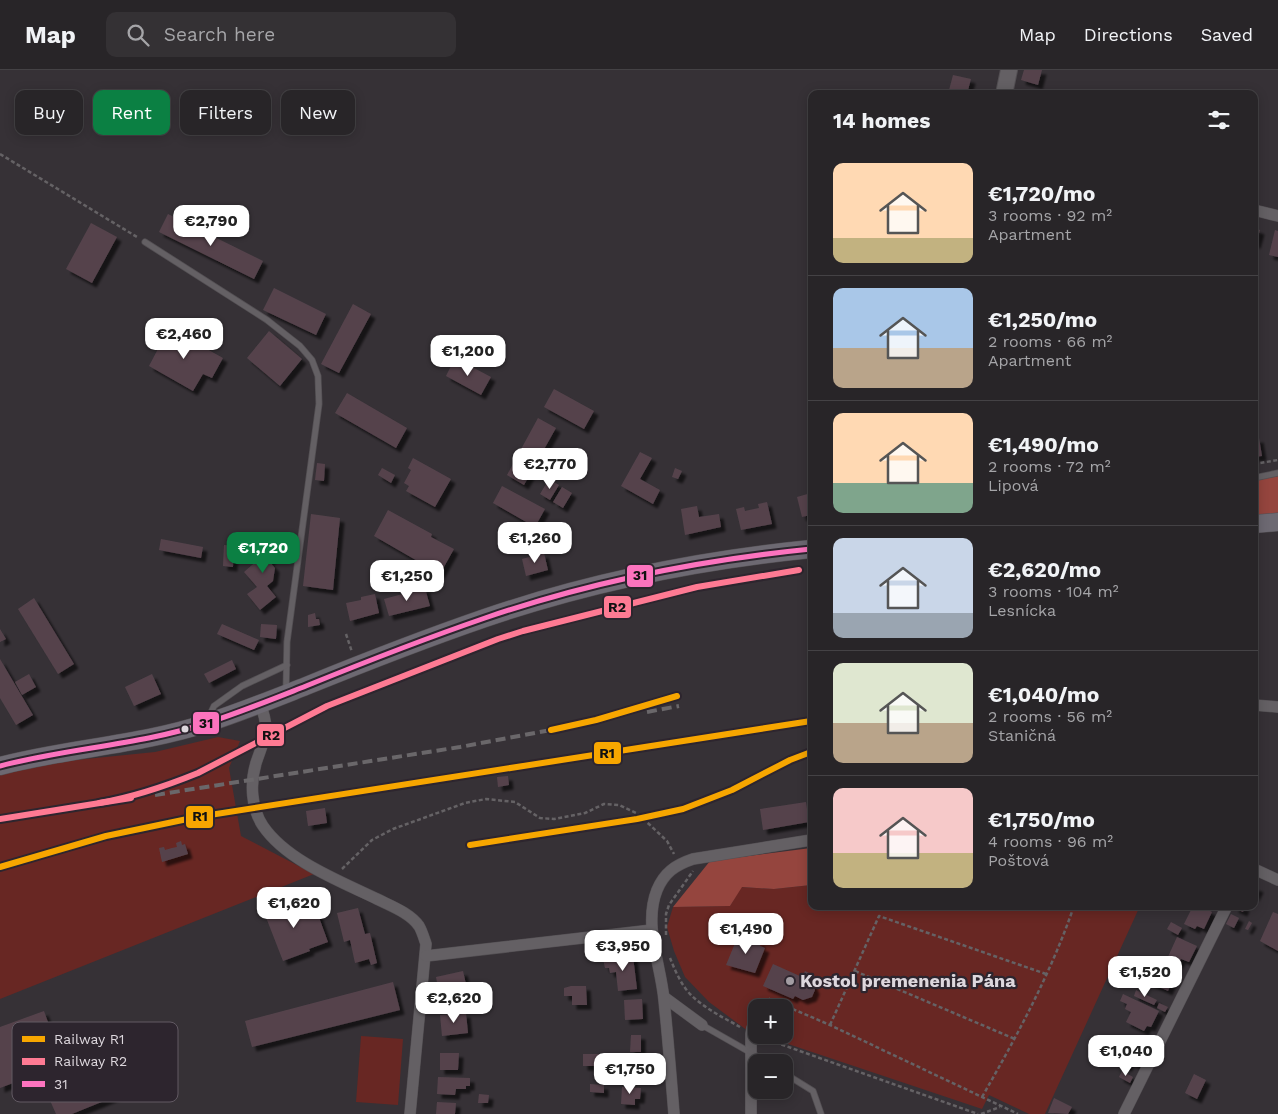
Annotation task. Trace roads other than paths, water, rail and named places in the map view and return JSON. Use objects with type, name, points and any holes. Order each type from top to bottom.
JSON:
[{"type":"main road","points":[[1005,90],[1009,70]]},
{"type":"main road","points":[[1258,524],[1278,522]]},
{"type":"main road","points":[[0,766],[159,736],[206,724],[436,635],[549,598],[677,568],[729,559],[808,549]]},
{"type":"street","points":[[1258,211],[1278,216]]},
{"type":"street","points":[[260,704],[265,717],[266,728],[262,750],[256,764],[252,790],[258,816],[268,834],[299,858],[408,916],[419,926],[426,944],[410,1114]]},
{"type":"street","points":[[1258,706],[1278,707]]},
{"type":"street","points":[[674,1114],[664,997],[652,930],[653,904],[657,891],[669,870],[680,864],[703,858],[808,840]]},
{"type":"street","points":[[1258,871],[1278,880]]},
{"type":"street","points":[[1124,1114],[1225,910]]},
{"type":"street","points":[[426,956],[652,930]]},
{"type":"street","points":[[664,997],[702,1025]]},
{"type":"street","points":[[751,1044],[751,1114]]},
{"type":"lane","points":[[145,242],[267,320],[300,346],[312,360],[318,376],[319,404],[287,642],[286,694]]},
{"type":"lane","points":[[1258,477],[1278,473]]},
{"type":"lane","points":[[206,724],[214,706],[242,686],[287,665]]},
{"type":"lane","points":[[702,1025],[754,1054]]},
{"type":"lane","points":[[793,1079],[813,1091],[821,1114]]},
{"type":"railway","points":[[93,804],[147,791],[198,773],[327,706],[498,639],[697,587],[799,570]]},
{"type":"railway","points":[[155,795],[460,747],[556,729],[677,696]]},
{"type":"railway","points":[[647,712],[679,706]]},
{"type":"railway","points":[[470,845],[637,819],[683,809],[732,790],[790,760],[808,753]]},
{"type":"railway","points":[[0,819],[100,803]]},
{"type":"rail line","name":"R2","points":[[99,803],[150,791],[198,773],[327,706],[498,639],[697,587],[799,570]]},
{"type":"rail line","name":"R1","points":[[551,730],[596,720],[677,696]]},
{"type":"rail line","name":"R1","points":[[0,867],[106,836],[197,817],[808,721]]},
{"type":"rail line","name":"R1","points":[[470,845],[637,819],[683,809],[732,790],[790,760],[808,753]]},
{"type":"rail line","name":"R2","points":[[0,819],[131,798]]},
{"type":"place","name":"Kostol premenenia Pána","points":[[790,981]]}]
